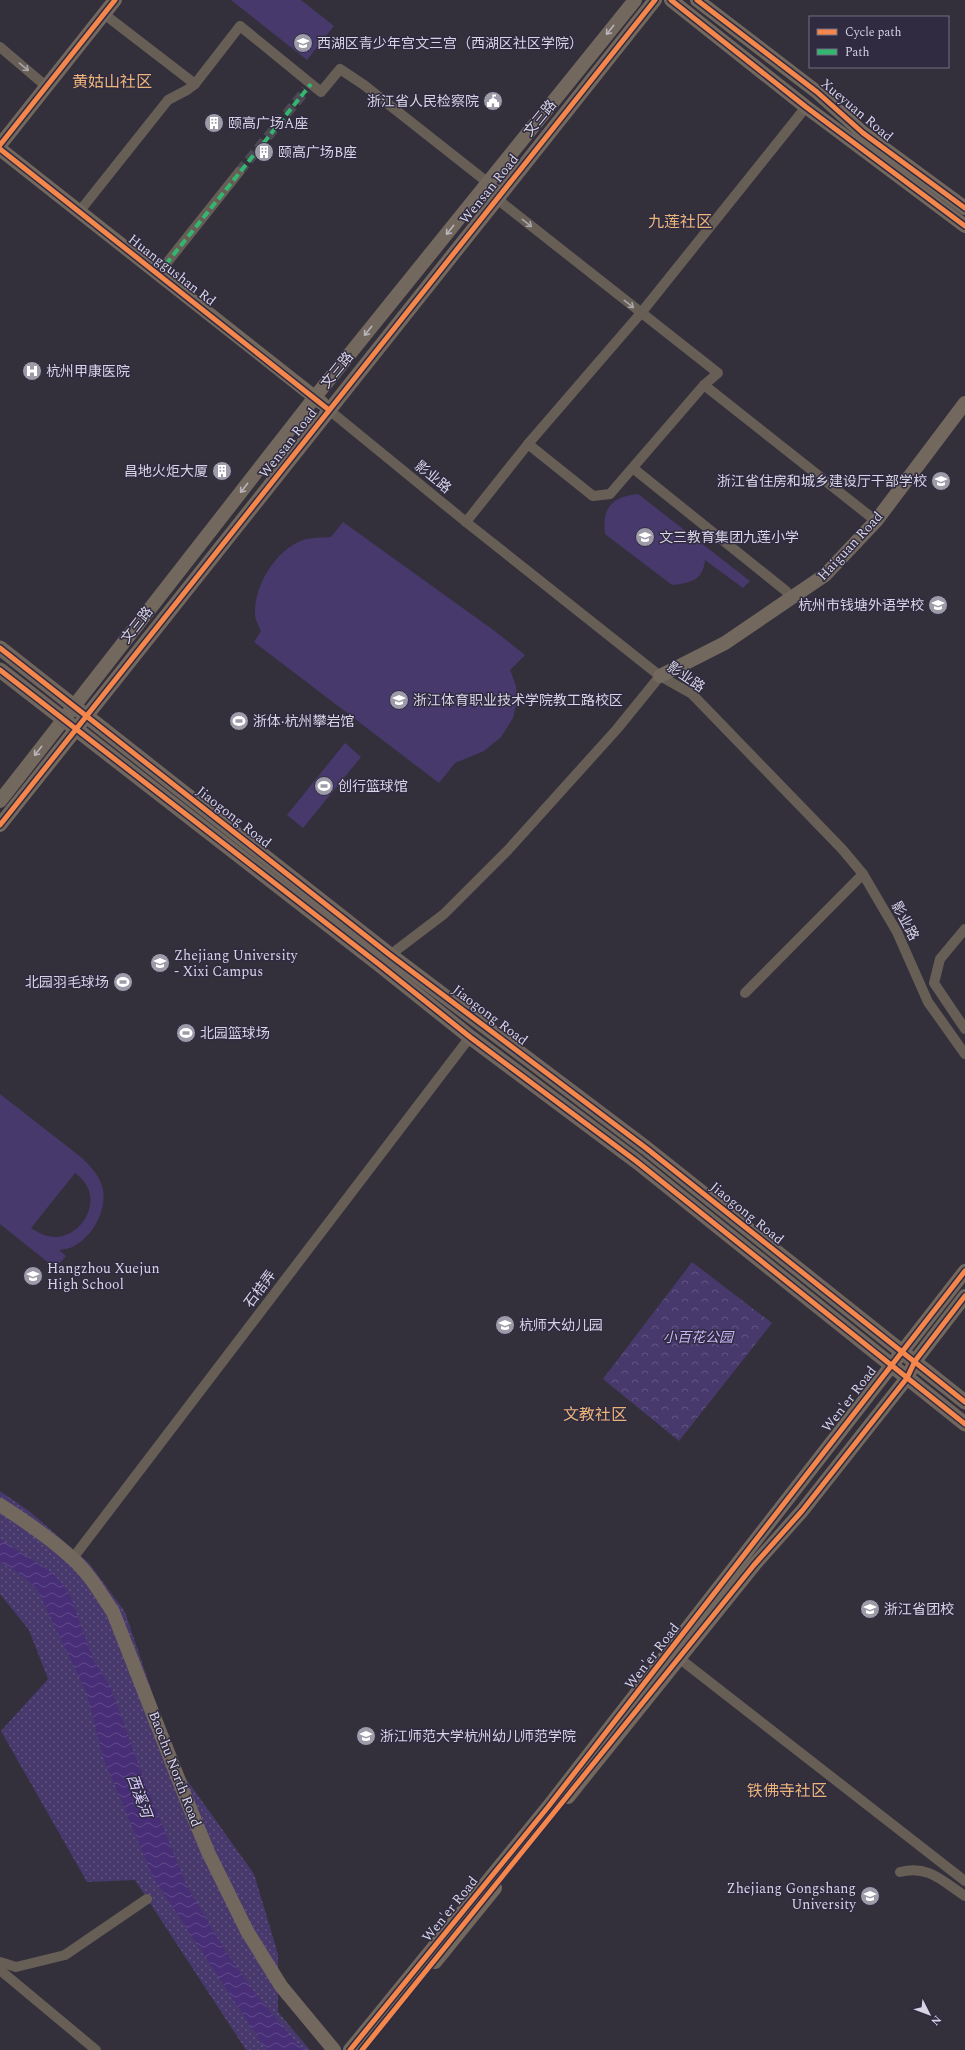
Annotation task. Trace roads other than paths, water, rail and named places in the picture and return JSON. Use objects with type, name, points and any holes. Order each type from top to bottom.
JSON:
[{"type":"main road","points":[[0,146],[115,0]]},
{"type":"main road","name":"文三路","points":[[0,801],[315,397],[635,0]]},
{"type":"main road","name":"Wensan Road","points":[[0,825],[656,0]]},
{"type":"main road","name":"Xueyuan Road","points":[[671,0],[806,107],[965,226]]},
{"type":"main road","name":"Xueyuan Road","points":[[697,0],[817,92],[863,133],[965,208]]},
{"type":"main road","name":"Huanggushan Rd","points":[[0,150],[315,397],[329,410]]},
{"type":"main road","name":"Haiguan Road","points":[[660,676],[725,643],[791,600],[825,575],[876,521],[965,402]]},
{"type":"main road","name":"Jiaogong Road","points":[[0,648],[73,707],[390,955],[646,1148],[965,1402]]},
{"type":"main road","name":"Jiaogong Road","points":[[0,670],[62,720],[77,730],[380,965],[470,1037],[636,1161],[890,1366],[965,1424]]},
{"type":"main road","name":"Wen'er Road","points":[[362,2050],[675,1655],[890,1366],[965,1271]]},
{"type":"main road","name":"Wen'er Road","points":[[350,2050],[538,1819],[675,1655],[802,1511],[907,1378],[915,1361],[965,1296]]},
{"type":"main road","name":"Baochu North Road","points":[[0,1505],[40,1532],[73,1558],[94,1584],[113,1612],[186,1801],[208,1852],[252,1940],[281,1986],[334,2050]]},
{"type":"street","points":[[104,14],[195,84]]},
{"type":"street","points":[[79,212],[168,100],[195,84],[240,26],[308,87],[321,92],[340,69],[364,85],[488,182],[499,196],[641,313],[718,373],[704,385],[634,469],[610,494],[593,496],[528,444]]},
{"type":"street","points":[[0,47],[47,87]]},
{"type":"street","points":[[466,522],[528,444],[641,313],[806,107]]},
{"type":"street","points":[[158,274],[239,172]]},
{"type":"street","points":[[704,385],[876,521]]},
{"type":"street","name":"影业路","points":[[329,410],[466,522],[660,676],[692,694],[842,848],[863,874],[898,932],[928,1002],[965,1054]]},
{"type":"street","points":[[634,469],[786,591],[791,600]]},
{"type":"street","points":[[390,955],[444,914],[508,850],[617,729],[660,676]]},
{"type":"street","points":[[745,993],[863,874]]},
{"type":"street","points":[[965,929],[940,958],[934,983],[965,1029]]},
{"type":"street","name":"石桔弄","points":[[73,1558],[470,1037]]},
{"type":"street","points":[[675,1655],[965,1880]]},
{"type":"street","points":[[900,1872],[918,1869],[930,1872],[965,1896]]},
{"type":"street","points":[[0,1962],[16,1967],[65,1955],[146,1899]]},
{"type":"street","points":[[0,1970],[96,2050]]},
{"type":"water","name":"西溪河","points":[[0,1539],[51,1572],[63,1584],[71,1598],[94,1661],[111,1688],[145,1782],[186,1884],[224,1949],[258,1997],[303,2050],[266,2050],[153,1877],[103,1757],[87,1694],[37,1589],[19,1573],[0,1562]]},
{"type":"tunnel","points":[[239,172],[306,90]]},
{"type":"place","name":"西湖区青少年宫文三宫（西湖区社区学院）","points":[[303,43]]},
{"type":"place","name":"浙江省人民检察院","points":[[493,101]]},
{"type":"place","name":"颐高广场A座","points":[[214,123]]},
{"type":"place","name":"颐高广场B座","points":[[264,152]]},
{"type":"place","name":"杭州甲康医院","points":[[32,371]]},
{"type":"place","name":"昌地火炬大厦","points":[[222,471]]},
{"type":"place","name":"浙江省住房和城乡建设厅干部学校","points":[[941,481]]},
{"type":"place","name":"文三教育集团九莲小学","points":[[645,537]]},
{"type":"place","name":"杭州市钱塘外语学校","points":[[938,605]]},
{"type":"place","name":"浙江体育职业技术学院教工路校区","points":[[399,700]]},
{"type":"place","name":"浙体·杭州攀岩馆","points":[[239,721]]},
{"type":"place","name":"创行篮球馆","points":[[324,786]]},
{"type":"place","name":"Zhejiang University - Xixi Campus","points":[[160,963]]},
{"type":"place","name":"北园羽毛球场","points":[[123,982]]},
{"type":"place","name":"北园篮球场","points":[[186,1033]]},
{"type":"place","name":"Hangzhou Xuejun High School","points":[[33,1276]]},
{"type":"place","name":"杭师大幼儿园","points":[[505,1325]]},
{"type":"place","name":"浙江省团校","points":[[870,1609]]},
{"type":"place","name":"浙江师范大学杭州幼儿师范学院","points":[[366,1736]]},
{"type":"place","name":"Zhejiang Gongshang University","points":[[870,1896]]},
{"type":"district","name":"黄姑山社区","points":[[112,82]]},
{"type":"district","name":"九莲社区","points":[[680,222]]},
{"type":"district","name":"文教社区","points":[[595,1415]]},
{"type":"district","name":"铁佛寺社区","points":[[787,1791]]},
{"type":"park label","name":"小百花公园","points":[[698,1337]]}]
